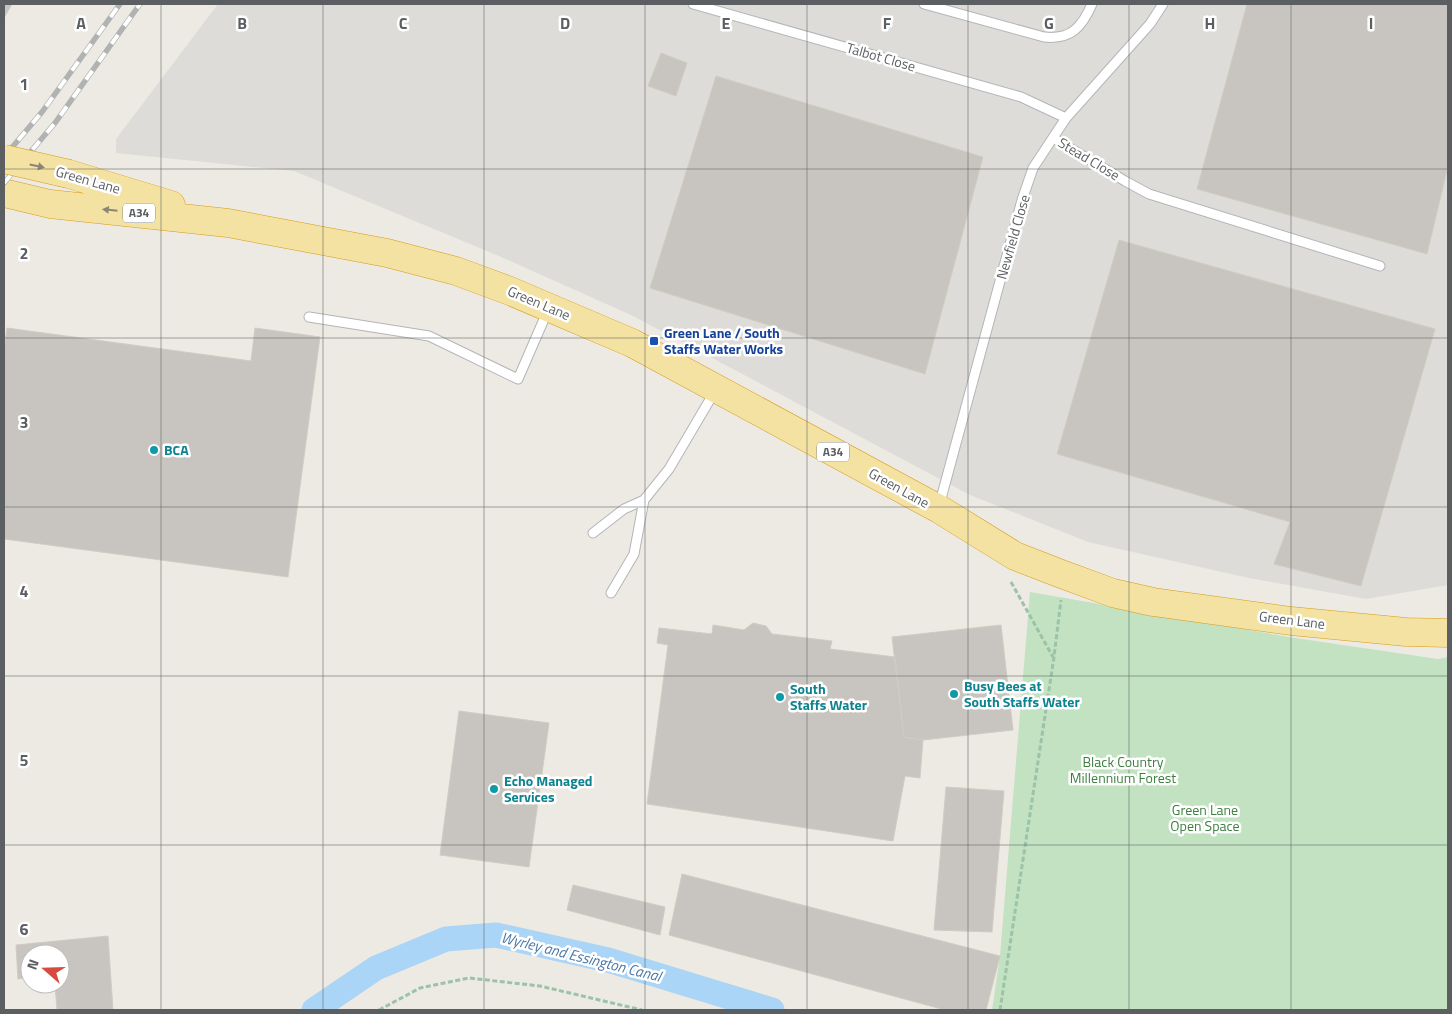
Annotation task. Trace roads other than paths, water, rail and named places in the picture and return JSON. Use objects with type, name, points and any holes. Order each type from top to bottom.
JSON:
[{"type":"highway","name":"Green Lane","points":[[4,159],[70,174],[228,222]]},
{"type":"highway","name":"Green Lane","points":[[4,193],[50,204],[228,222],[387,253],[456,271],[510,290],[632,343],[939,509],[1016,556],[1113,592],[1153,602],[1291,621],[1406,632],[1448,633]]},
{"type":"lane","name":"Talbot Close","points":[[694,4],[1021,97],[1066,118]]},
{"type":"lane","points":[[924,4],[1052,38],[1063,37],[1079,26],[1092,4]]},
{"type":"lane","name":"Newfield Close","points":[[939,509],[1022,200],[1033,168],[1066,118],[1150,24],[1163,4]]},
{"type":"lane","name":"Stead Close","points":[[1053,138],[1150,194],[1380,266]]},
{"type":"lane","points":[[309,317],[429,336],[518,379],[549,307]]},
{"type":"lane","points":[[593,533],[624,509],[644,500],[669,469],[716,389]]},
{"type":"lane","points":[[611,593],[634,554],[644,500]]},
{"type":"waterway","name":"Wyrley and Essington Canal","points":[[314,1010],[376,968],[446,939],[496,935],[608,960],[772,1010]]},
{"type":"railway","points":[[4,157],[42,112],[120,4]]},
{"type":"railway","points":[[4,183],[55,123],[140,4]]},
{"type":"place","name":"Green Lane / South Staffs Water Works","points":[[654,341]]},
{"type":"place","name":"BCA","points":[[154,450]]},
{"type":"place","name":"Busy Bees at South Staffs Water","points":[[954,694]]},
{"type":"place","name":"South Staffs Water","points":[[780,697]]},
{"type":"place","name":"Echo Managed Services","points":[[494,789]]},
{"type":"park label","name":"Black Country Millennium Forest","points":[[1123,770]]},
{"type":"park label","name":"Green Lane Open Space","points":[[1205,818]]}]
